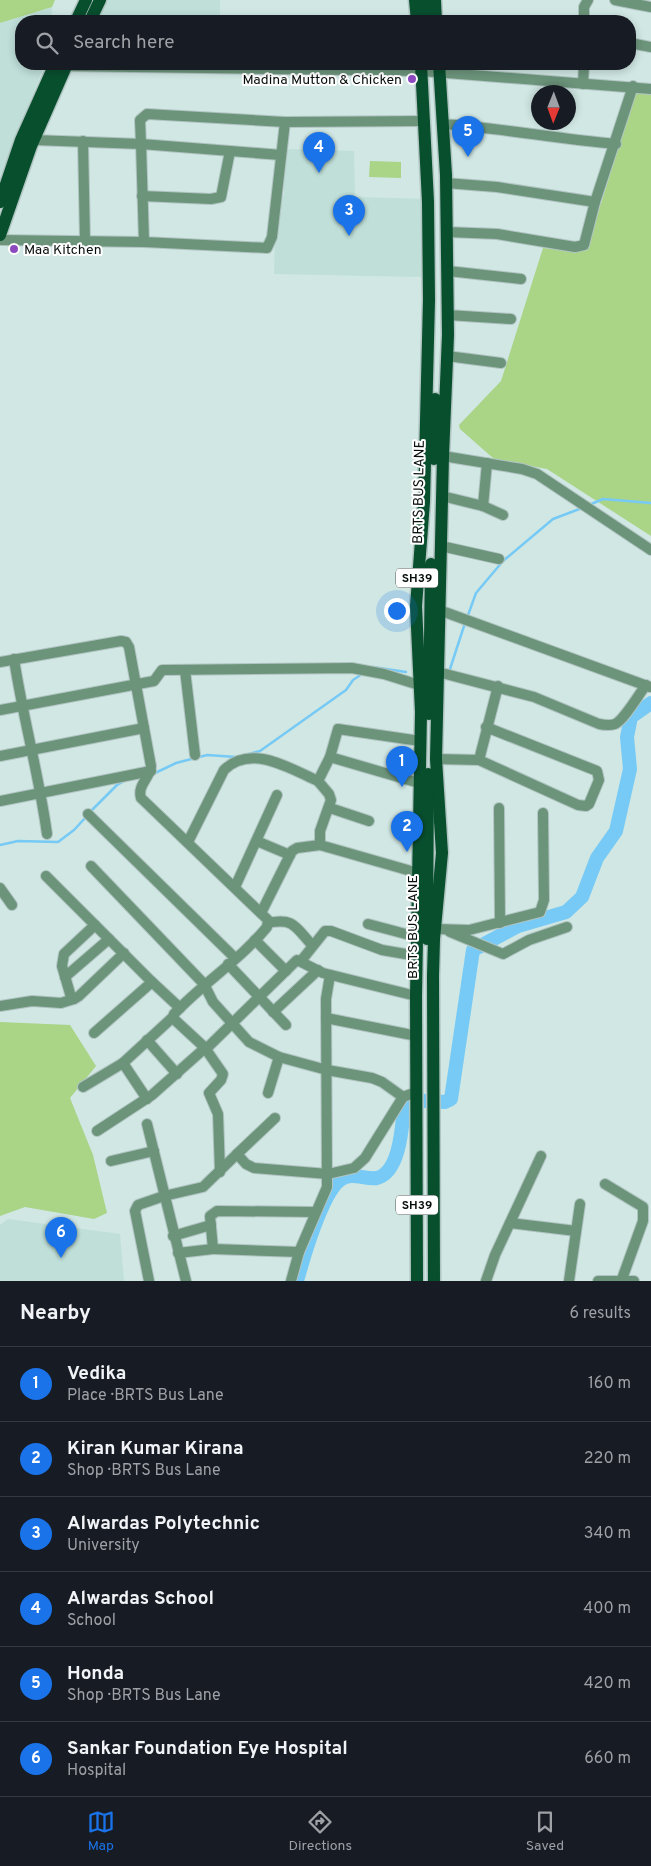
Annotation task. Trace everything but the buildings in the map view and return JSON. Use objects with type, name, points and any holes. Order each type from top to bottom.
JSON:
[{"type":"main road","points":[[79,15],[86,0]]},
{"type":"main road","points":[[93,15],[100,0]]},
{"type":"main road","points":[[415,0],[416,15]]},
{"type":"main road","points":[[426,0],[427,15]]},
{"type":"main road","points":[[435,0],[436,15]]},
{"type":"main road","points":[[0,202],[61,70]]},
{"type":"main road","name":"SH39","points":[[430,70],[425,121],[429,300],[424,502],[416,606],[420,741],[416,996],[417,1036],[425,1129],[434,1281]]},
{"type":"main road","name":"SH39","points":[[417,1281],[425,1129],[422,1092],[439,929],[442,852],[436,759],[440,546],[448,316],[443,124],[430,70]]},
{"type":"main road","name":"BRTS BUS LANE","points":[[422,1092],[429,648],[435,423],[436,224],[430,70]]},
{"type":"main road","points":[[0,235],[29,142]]},
{"type":"main road","points":[[425,1129],[426,1281]]},
{"type":"street","points":[[615,0],[651,6]]},
{"type":"street","points":[[583,15],[584,1]]},
{"type":"street","points":[[636,44],[651,48]]},
{"type":"street","points":[[449,70],[651,89]]},
{"type":"street","points":[[583,84],[584,70]]},
{"type":"street","points":[[447,232],[497,234],[580,247],[586,240],[595,202],[616,144],[633,86]]},
{"type":"street","points":[[144,242],[140,120],[147,114],[285,122],[425,121]]},
{"type":"street","points":[[0,240],[144,242],[267,248],[272,237],[285,122]]},
{"type":"street","points":[[443,124],[495,127],[570,140],[616,144]]},
{"type":"street","points":[[83,141],[85,241]]},
{"type":"street","points":[[29,142],[83,141],[281,155]]},
{"type":"street","points":[[142,196],[211,199],[221,196],[230,151]]},
{"type":"street","points":[[446,183],[497,187],[595,202]]},
{"type":"street","points":[[448,271],[521,279]]},
{"type":"street","points":[[448,316],[511,319]]},
{"type":"street","points":[[447,356],[501,363]]},
{"type":"street","points":[[443,456],[537,474],[651,550]]},
{"type":"street","points":[[483,506],[487,463]]},
{"type":"street","points":[[442,496],[483,506],[503,515]]},
{"type":"street","points":[[440,546],[499,560]]},
{"type":"street","points":[[438,672],[498,686],[534,697],[599,724],[607,725],[615,724],[621,719],[648,687],[439,610]]},
{"type":"street","points":[[0,662],[121,641],[126,642],[129,648],[144,728],[149,774],[139,792],[141,798],[261,913],[268,923]]},
{"type":"street","points":[[14,659],[21,707],[33,750],[47,834]]},
{"type":"street","points":[[0,710],[154,681],[162,670],[368,671],[419,686]]},
{"type":"street","points":[[185,670],[195,755]]},
{"type":"street","points":[[478,760],[498,686]]},
{"type":"street","points":[[436,759],[478,760],[582,807],[589,804],[599,780],[597,771],[486,727]]},
{"type":"street","points":[[0,756],[144,728]]},
{"type":"street","points":[[318,782],[330,757],[338,729],[420,741]]},
{"type":"street","points":[[330,757],[419,784]]},
{"type":"street","points":[[188,842],[224,770],[233,764],[251,759],[265,759],[318,782],[329,794],[331,800],[330,808],[320,831],[320,845]]},
{"type":"street","points":[[0,801],[41,792],[149,774]]},
{"type":"street","points":[[235,888],[277,795]]},
{"type":"street","points":[[330,808],[369,821]]},
{"type":"street","points":[[500,808],[500,923]]},
{"type":"street","points":[[439,929],[469,930],[535,914],[543,907],[544,813]]},
{"type":"street","points":[[88,814],[232,961],[258,997],[286,1025]]},
{"type":"street","points":[[259,842],[290,855]]},
{"type":"street","points":[[261,913],[290,855],[297,848],[320,845],[418,873]]},
{"type":"street","points":[[92,866],[204,984],[213,1002],[249,1042],[279,1057],[328,1070],[372,1078],[382,1082],[403,1097]]},
{"type":"street","points":[[46,876],[180,1008]]},
{"type":"street","points":[[0,888],[12,905]]},
{"type":"street","points":[[83,1087],[123,1063],[173,1017],[204,984],[255,940],[268,923],[284,920],[290,922],[312,945]]},
{"type":"street","points":[[368,924],[417,937]]},
{"type":"street","points":[[74,999],[70,995],[62,966],[64,954],[95,925]]},
{"type":"street","points":[[439,929],[500,954],[529,940],[567,927]]},
{"type":"street","points":[[301,961],[325,931],[331,930],[382,950],[417,956]]},
{"type":"street","points":[[65,977],[109,939]]},
{"type":"street","points":[[255,940],[286,971]]},
{"type":"street","points":[[0,1006],[32,1000],[61,1003],[74,999],[124,953]]},
{"type":"street","points":[[97,1131],[147,1099],[177,1074],[294,962],[301,961],[330,975],[416,996]]},
{"type":"street","points":[[273,1012],[318,970]]},
{"type":"street","points":[[291,1281],[299,1252],[327,1187],[328,1070],[326,999],[330,975]]},
{"type":"street","points":[[94,1033],[152,982]]},
{"type":"street","points":[[173,1017],[205,1048],[223,1074],[209,1093],[218,1114],[220,1172]]},
{"type":"street","points":[[326,1018],[417,1036]]},
{"type":"street","points":[[147,1040],[177,1074]]},
{"type":"street","points":[[268,1093],[279,1057]]},
{"type":"street","points":[[123,1063],[147,1099]]},
{"type":"street","points":[[237,1154],[246,1164],[254,1168],[328,1174],[354,1168],[361,1163],[403,1097],[422,1092]]},
{"type":"street","points":[[149,1281],[135,1207],[164,1196],[197,1190],[220,1172],[275,1118]]},
{"type":"street","points":[[147,1124],[173,1236],[186,1281]]},
{"type":"street","points":[[111,1161],[154,1151]]},
{"type":"street","points":[[486,1281],[541,1156]]},
{"type":"street","points":[[605,1184],[644,1207],[643,1221],[622,1279]]},
{"type":"street","points":[[569,1281],[580,1204]]},
{"type":"street","points":[[213,1249],[210,1216],[217,1211],[316,1212]]},
{"type":"street","points":[[510,1223],[576,1231]]},
{"type":"street","points":[[173,1236],[211,1225]]},
{"type":"street","points":[[178,1253],[213,1249],[299,1252]]},
{"type":"street","points":[[598,1281],[622,1279],[634,1281]]},
{"type":"shaded area","points":[[107,0],[220,0],[220,15],[101,15]]},
{"type":"shaded area","points":[[52,7],[51,15],[26,15]]},
{"type":"shaded area","points":[[15,18],[15,70],[43,70],[0,176],[0,23]]},
{"type":"shaded area","points":[[284,149],[354,151],[355,197],[424,199],[422,277],[274,274],[276,196],[284,195]]},
{"type":"shaded area","points":[[8,1219],[120,1234],[124,1281],[0,1281],[0,1225]]},
{"type":"green space","points":[[0,0],[55,0],[52,7],[26,15],[15,15],[15,18],[0,23]]},
{"type":"green space","points":[[651,91],[651,536],[547,469],[494,459],[460,429],[459,425],[501,381],[543,248],[586,251],[636,92]]},
{"type":"green space","points":[[370,161],[401,162],[401,178],[369,177]]},
{"type":"green space","points":[[0,1022],[70,1025],[96,1066],[70,1098],[93,1155],[107,1213],[94,1219],[25,1207],[0,1216]]},
{"type":"waterway","points":[[589,505],[603,499],[651,503]]},
{"type":"waterway","points":[[467,618],[476,593],[503,561],[553,519],[582,508]]},
{"type":"waterway","points":[[450,669],[465,623]]},
{"type":"waterway","points":[[370,668],[406,672]]},
{"type":"waterway","points":[[249,754],[260,751],[346,690],[353,680],[362,674]]},
{"type":"waterway","points":[[297,1281],[314,1227],[333,1187],[344,1177],[377,1178],[385,1174],[391,1167],[398,1148],[404,1107],[407,1100],[445,1102],[451,1099],[473,950],[518,926],[566,912],[582,897],[597,858],[616,831],[630,769],[627,737],[631,717],[651,703]]},
{"type":"waterway","points":[[153,774],[176,763],[207,755],[236,757]]},
{"type":"waterway","points":[[89,813],[117,785],[126,780]]},
{"type":"waterway","points":[[0,845],[18,841],[58,842],[74,830],[86,817]]},
{"type":"place","name":"Madina Mutton & Chicken","points":[[412,79]]},
{"type":"place","name":"Honda","points":[[468,157]]},
{"type":"place","name":"Alwardas School","points":[[319,173]]},
{"type":"place","name":"Alwardas Polytechnic","points":[[349,236]]},
{"type":"place","name":"Maa Kitchen","points":[[14,249]]},
{"type":"place","name":"Vedika","points":[[402,787]]},
{"type":"place","name":"Kiran Kumar Kirana","points":[[407,852]]},
{"type":"place","name":"Sankar Foundation Eye Hospital","points":[[61,1258]]}]
